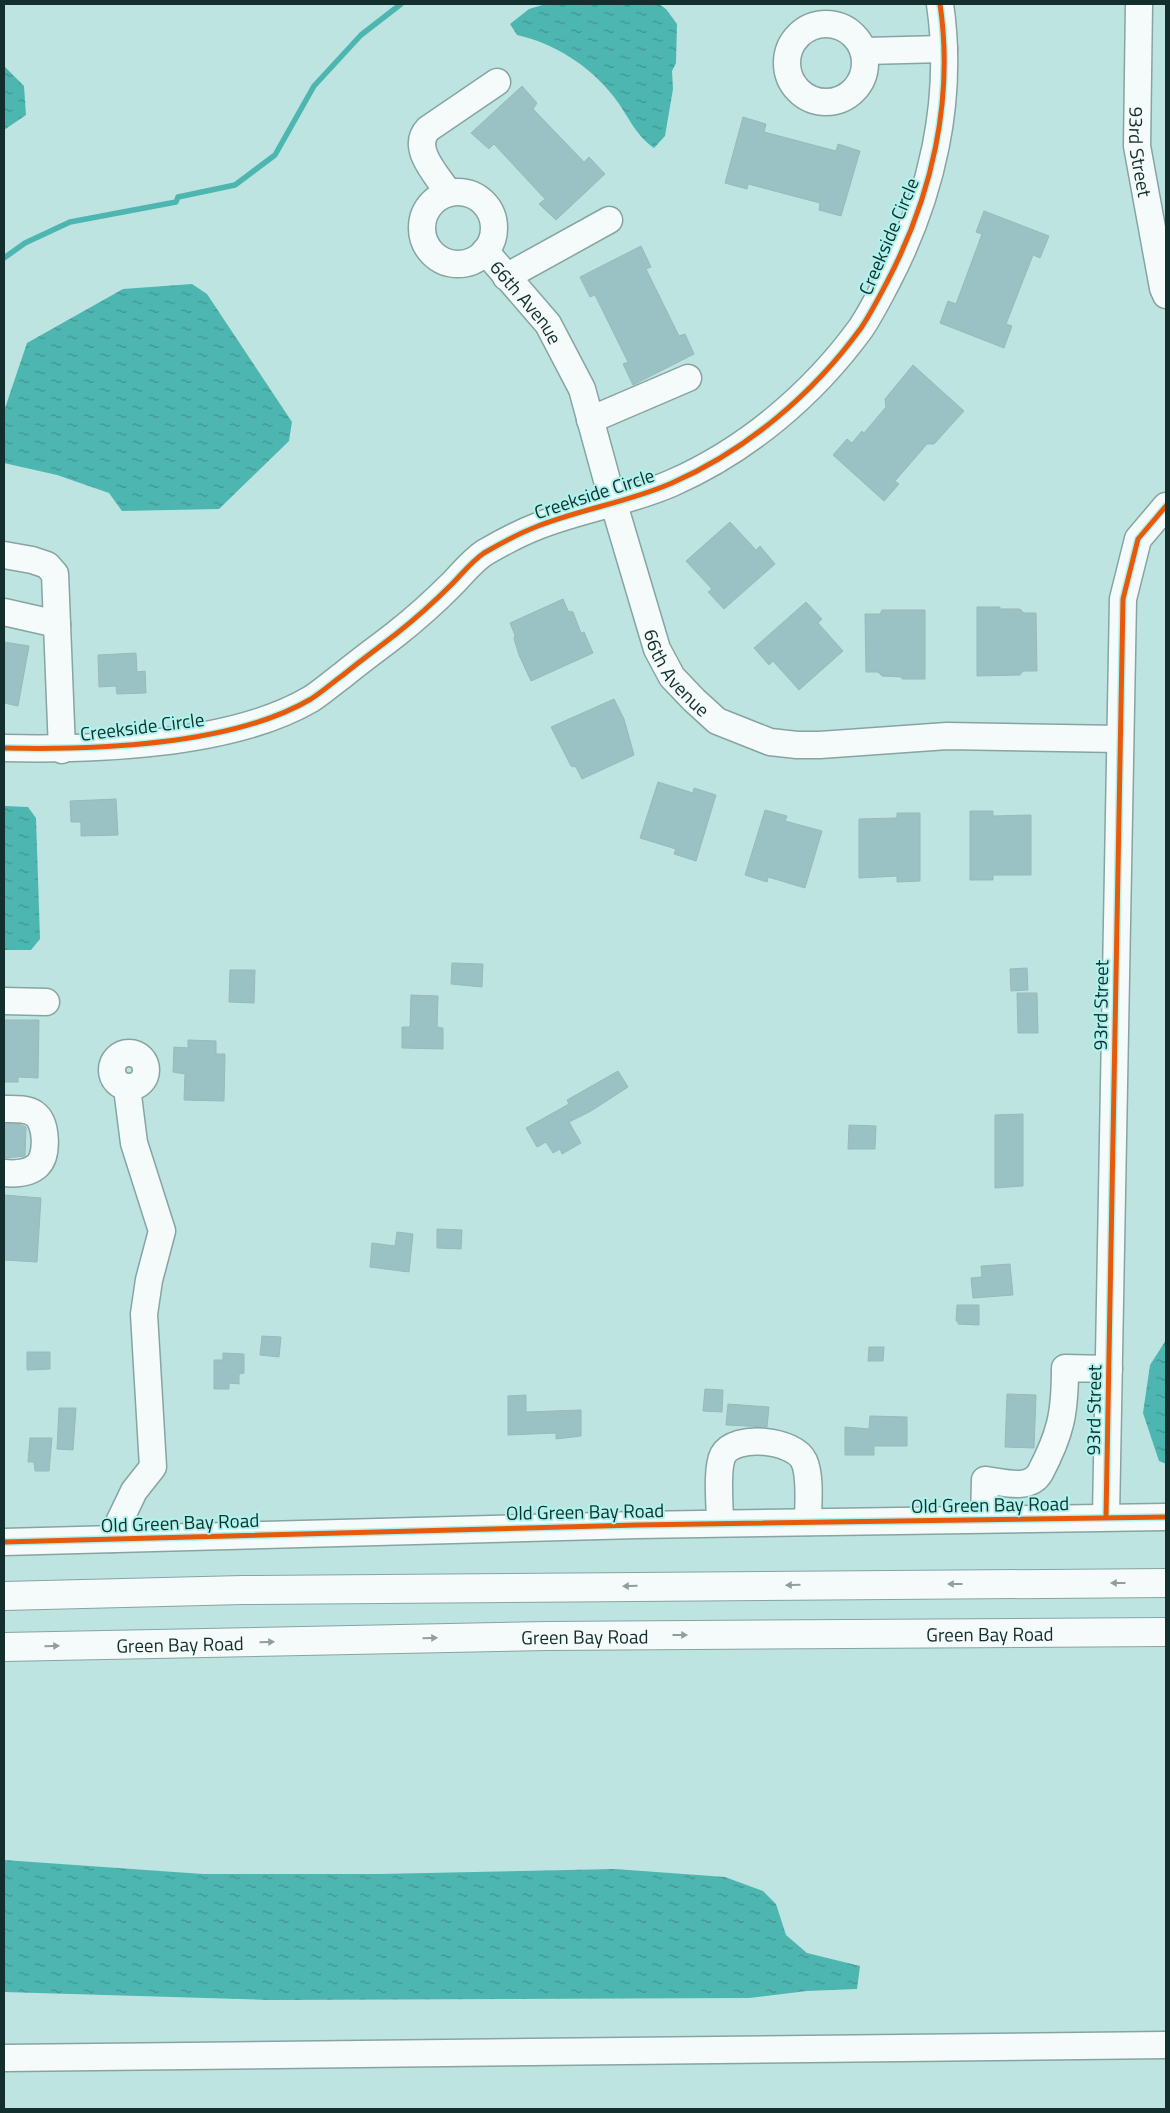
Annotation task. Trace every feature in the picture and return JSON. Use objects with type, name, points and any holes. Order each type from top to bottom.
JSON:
[{"type":"main road","points":[[4,1596],[243,1590],[1166,1583]]},
{"type":"main road","name":"Green Bay Road","points":[[4,1647],[537,1636],[1166,1632]]},
{"type":"street","name":"Creekside Circle","points":[[4,748],[62,750],[186,739],[271,719],[313,698],[423,613],[481,555],[537,526],[670,484],[736,448],[763,429],[828,369],[861,328],[898,261],[916,218],[931,173],[940,128],[944,49],[940,4]]},
{"type":"street","name":"93rd Street","points":[[1139,4],[1137,146],[1163,288],[1166,295]]},
{"type":"street","points":[[865,51],[944,49]]},
{"type":"street","points":[[448,192],[423,153],[422,136],[497,82]]},
{"type":"street","points":[[460,191],[481,199],[493,219],[492,242],[476,260],[464,264],[452,264],[440,259],[430,251],[424,241],[423,216],[429,205],[438,197],[448,192],[460,191]]},
{"type":"street","points":[[506,277],[609,220]]},
{"type":"street","name":"66th Avenue","points":[[485,252],[548,324],[582,389],[646,613],[664,664],[672,677],[717,721],[770,742],[797,745],[947,736],[1120,738]]},
{"type":"street","points":[[590,420],[688,378]]},
{"type":"street","name":"93rd Street","points":[[1106,1517],[1122,599],[1138,539],[1166,506]]},
{"type":"street","points":[[4,555],[47,565],[55,574],[62,750]]},
{"type":"street","points":[[4,612],[58,624]]},
{"type":"street","points":[[4,1001],[46,1002]]},
{"type":"street","points":[[111,1540],[134,1491],[153,1467],[144,1314],[149,1280],[162,1231],[134,1143],[127,1088]]},
{"type":"street","points":[[4,1109],[24,1110],[34,1113],[41,1121],[44,1137],[42,1159],[36,1167],[16,1174],[4,1173]]},
{"type":"street","points":[[984,1519],[985,1480],[1028,1484],[1036,1480],[1040,1473],[1061,1426],[1065,1402],[1065,1368],[1109,1369]]},
{"type":"street","points":[[720,1523],[720,1468],[723,1456],[728,1448],[746,1442],[785,1446],[800,1454],[807,1469],[808,1522]]},
{"type":"street","name":"Old Green Bay Road","points":[[4,1542],[720,1523],[1166,1517]]},
{"type":"street","points":[[4,2058],[1166,2044]]},
{"type":"water","points":[[546,4],[659,4],[666,9],[677,24],[676,63],[672,71],[673,89],[665,136],[654,148],[637,131],[614,97],[594,75],[558,50],[517,35],[510,24],[529,9]]},
{"type":"water","points":[[4,66],[24,86],[26,115],[4,130]]},
{"type":"water","points":[[192,284],[207,294],[292,422],[289,441],[219,509],[122,511],[109,493],[57,475],[4,463],[4,411],[27,343],[123,289]]},
{"type":"water","points":[[4,806],[28,807],[36,818],[40,939],[31,950],[4,950]]},
{"type":"water","points":[[1166,1340],[1166,1464],[1159,1461],[1143,1413],[1150,1365]]},
{"type":"water","points":[[4,1860],[203,1874],[379,1874],[615,1869],[725,1877],[763,1891],[776,1904],[786,1935],[807,1953],[860,1966],[857,1989],[807,1991],[749,1998],[271,2000],[4,1992]]},
{"type":"building","points":[[522,86],[537,103],[533,109],[584,162],[589,157],[605,174],[556,220],[539,204],[545,199],[494,144],[489,149],[471,133]]},
{"type":"building","points":[[743,117],[766,124],[764,132],[836,151],[838,144],[860,151],[841,216],[819,210],[820,203],[748,184],[747,189],[725,183]]},
{"type":"building","points":[[984,211],[1049,236],[1040,258],[1033,255],[1006,324],[1012,326],[1004,348],[940,323],[948,301],[956,304],[982,234],[976,232]]},
{"type":"building","points":[[641,246],[651,267],[646,269],[679,336],[685,334],[694,354],[633,385],[623,364],[628,362],[595,295],[590,297],[580,277]]},
{"type":"building","points":[[913,365],[964,411],[934,444],[927,444],[895,481],[899,484],[884,501],[833,455],[847,439],[852,443],[862,431],[864,433],[886,407],[885,399]]},
{"type":"building","points":[[730,522],[756,550],[760,546],[775,564],[724,609],[708,592],[712,589],[686,561]]},
{"type":"building","points":[[563,599],[568,611],[573,612],[581,633],[584,632],[593,653],[531,681],[519,655],[514,639],[515,635],[510,623]]},
{"type":"building","points":[[806,602],[822,619],[818,623],[843,651],[799,690],[773,661],[769,665],[754,648]]},
{"type":"building","points":[[977,607],[1020,609],[1024,613],[1036,613],[1037,671],[1023,671],[1020,675],[977,676]]},
{"type":"building","points":[[882,610],[925,610],[925,679],[902,679],[902,677],[882,676],[878,672],[866,672],[865,614],[880,614]]},
{"type":"building","points":[[4,642],[29,646],[18,706],[4,703]]},
{"type":"building","points":[[136,653],[137,672],[145,671],[146,693],[117,694],[116,686],[99,687],[98,655]]},
{"type":"building","points":[[614,699],[624,719],[634,755],[582,779],[576,767],[571,766],[551,727]]},
{"type":"building","points":[[658,782],[693,793],[694,788],[716,795],[696,861],[674,854],[676,849],[640,838]]},
{"type":"building","points":[[116,799],[118,835],[81,836],[81,822],[71,822],[70,801]]},
{"type":"building","points":[[765,810],[787,816],[785,821],[822,831],[805,888],[768,877],[767,882],[745,875]]},
{"type":"building","points":[[970,811],[993,811],[993,816],[1031,815],[1031,875],[993,875],[993,880],[970,880]]},
{"type":"building","points":[[897,813],[920,813],[920,881],[897,882],[897,876],[859,878],[859,819],[897,818]]},
{"type":"building","points":[[452,963],[483,964],[482,987],[451,984]]},
{"type":"building","points":[[1027,968],[1028,990],[1011,991],[1010,969]]},
{"type":"building","points":[[230,970],[255,970],[254,1003],[229,1002]]},
{"type":"building","points":[[1017,993],[1037,993],[1038,1033],[1018,1033]]},
{"type":"building","points":[[411,995],[438,996],[437,1027],[443,1028],[443,1049],[402,1048],[402,1027],[410,1027]]},
{"type":"building","points":[[4,1020],[39,1020],[38,1078],[18,1077],[18,1082],[4,1082]]},
{"type":"building","points":[[188,1040],[216,1041],[216,1054],[225,1054],[224,1101],[184,1100],[185,1074],[173,1072],[174,1047],[188,1048]]},
{"type":"building","points":[[618,1071],[628,1087],[591,1111],[569,1122],[581,1143],[562,1154],[560,1149],[553,1153],[546,1142],[537,1147],[526,1128],[569,1104],[567,1100]]},
{"type":"building","points":[[1023,1114],[1023,1186],[995,1188],[995,1115]]},
{"type":"building","points":[[4,1124],[18,1124],[26,1127],[25,1156],[4,1158]]},
{"type":"building","points":[[849,1125],[876,1126],[875,1149],[848,1149]]},
{"type":"building","points":[[4,1195],[41,1198],[37,1262],[4,1260]]},
{"type":"building","points":[[437,1229],[462,1230],[461,1249],[437,1248]]},
{"type":"building","points":[[397,1232],[413,1234],[409,1272],[370,1267],[372,1243],[395,1246]]},
{"type":"building","points":[[1010,1264],[1013,1295],[973,1298],[971,1278],[982,1277],[981,1266]]},
{"type":"building","points":[[957,1305],[979,1305],[979,1325],[958,1324],[958,1321],[956,1321]]},
{"type":"building","points":[[262,1336],[281,1337],[279,1357],[260,1355]]},
{"type":"building","points":[[869,1347],[884,1347],[883,1361],[868,1361]]},
{"type":"building","points":[[27,1352],[50,1352],[50,1369],[27,1370]]},
{"type":"building","points":[[223,1353],[244,1354],[244,1373],[239,1374],[239,1384],[229,1383],[229,1389],[214,1389],[214,1360],[223,1360]]},
{"type":"building","points":[[705,1389],[723,1390],[722,1412],[703,1411]]},
{"type":"building","points":[[1007,1394],[1036,1395],[1034,1448],[1005,1447]]},
{"type":"building","points":[[526,1395],[526,1412],[581,1410],[581,1436],[556,1439],[556,1433],[508,1435],[508,1396]]},
{"type":"building","points":[[728,1404],[769,1407],[767,1427],[726,1425]]},
{"type":"building","points":[[59,1408],[76,1408],[73,1450],[57,1449]]},
{"type":"building","points":[[870,1416],[907,1417],[907,1446],[874,1446],[874,1455],[845,1455],[845,1427],[869,1429]]},
{"type":"building","points":[[30,1438],[52,1438],[49,1471],[35,1471],[34,1462],[28,1462]]},
{"type":"waterway","points":[[4,258],[25,243],[70,222],[176,202],[178,197],[235,185],[275,155],[314,86],[361,35],[401,4]]},
{"type":"cycle path","points":[[4,748],[79,748],[162,742],[203,736],[242,727],[279,715],[311,699],[396,634],[417,617],[484,553],[511,538],[554,520],[656,490],[672,483],[700,470],[726,454],[777,418],[822,375],[861,328],[887,282],[916,216],[936,147],[941,111],[944,76],[944,40],[940,4]]},
{"type":"cycle path","points":[[1106,1517],[1123,599],[1138,539],[1166,506]]},
{"type":"cycle path","points":[[4,1542],[637,1525],[1166,1517]]}]
